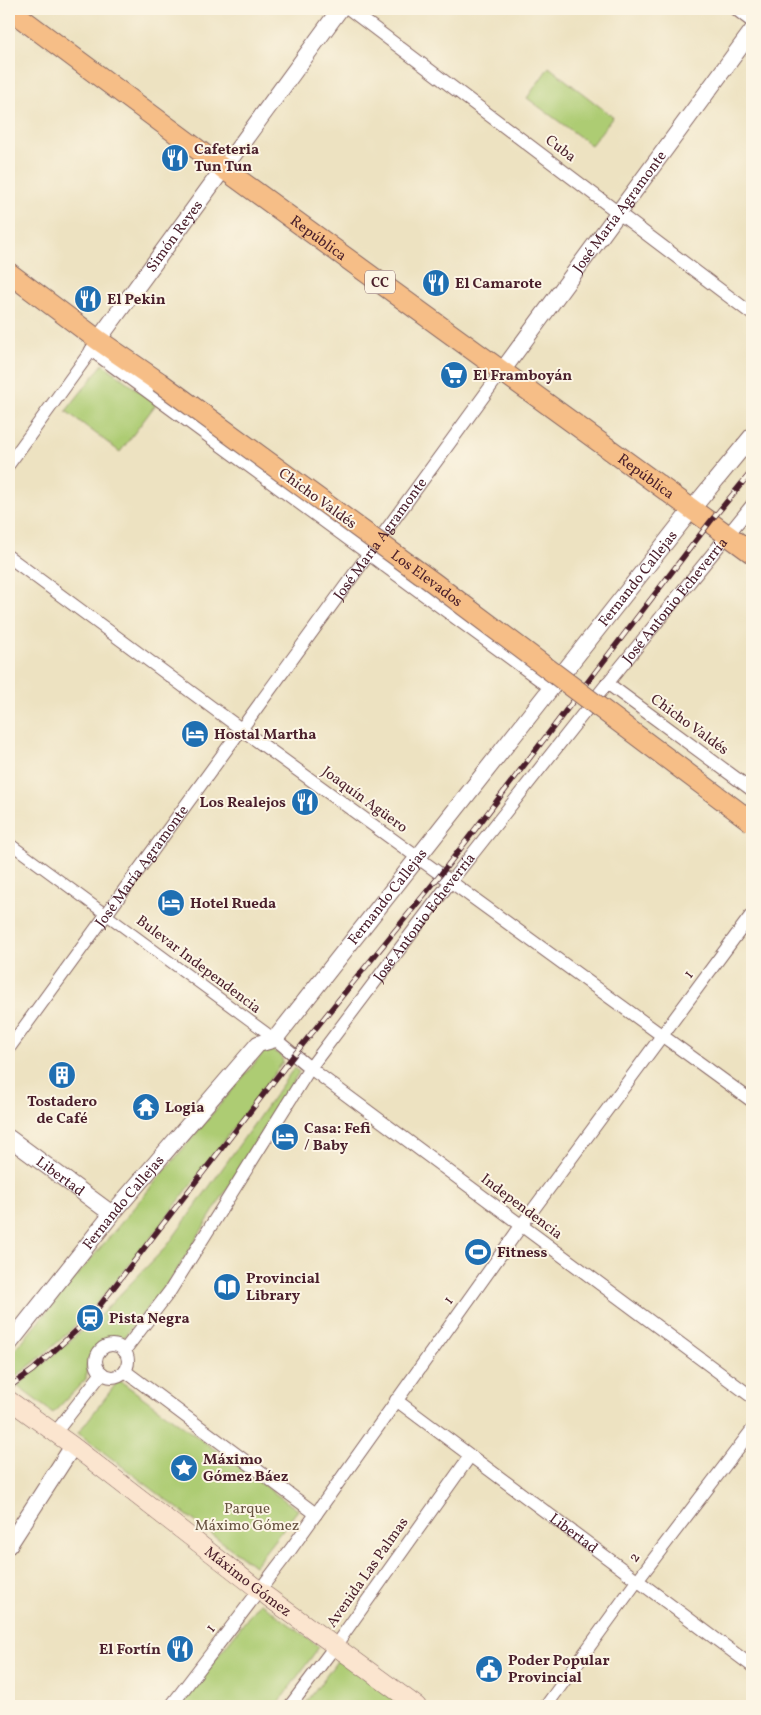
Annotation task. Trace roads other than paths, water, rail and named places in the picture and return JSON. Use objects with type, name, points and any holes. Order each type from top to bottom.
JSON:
[{"type":"main road","name":"República","points":[[9,9],[224,169],[752,553]]},
{"type":"main road","name":"Los Elevados","points":[[9,273],[95,345],[159,382],[434,583],[752,822]]},
{"type":"main road","name":"Máximo Gómez","points":[[9,1400],[73,1446],[259,1589],[417,1706]]},
{"type":"street","name":"Simón Reyes","points":[[9,464],[340,9]]},
{"type":"street","name":"Cuba","points":[[349,9],[752,314]]},
{"type":"street","points":[[739,9],[752,18]]},
{"type":"street","name":"José María Agramonte","points":[[9,1048],[752,31]]},
{"type":"street","name":"Chicho Valdés","points":[[95,345],[368,555],[551,688]]},
{"type":"street","name":"Fernando Callejas","points":[[9,1344],[112,1214],[258,1044],[275,1039],[692,509],[752,436]]},
{"type":"street","name":"José Antonio Echeverría","points":[[124,1351],[170,1292],[310,1068],[451,882],[752,505]]},
{"type":"street","name":"Joaquín Agüero","points":[[9,557],[241,729],[752,1101]]},
{"type":"street","name":"Chicho Valdés","points":[[608,683],[752,790]]},
{"type":"street","name":"Bulevar Independencia","points":[[9,843],[275,1039]]},
{"type":"street","name":"1","points":[[171,1706],[316,1514],[521,1226],[752,914]]},
{"type":"street","name":"Independencia","points":[[275,1039],[310,1068],[752,1397]]},
{"type":"street","name":"Libertad","points":[[9,1138],[112,1214]]},
{"type":"street","points":[[106,1346],[113,1346],[124,1351],[128,1360],[125,1371],[117,1377],[111,1377],[102,1373],[96,1361],[101,1350],[106,1346]]},
{"type":"street","points":[[125,1371],[316,1514]]},
{"type":"street","points":[[55,1433],[102,1373]]},
{"type":"street","name":"Libertad","points":[[396,1400],[752,1666]]},
{"type":"street","name":"2","points":[[546,1706],[637,1581],[752,1430]]},
{"type":"street","points":[[9,1545],[73,1446]]},
{"type":"street","name":"Avenida Las Palmas","points":[[290,1706],[470,1456]]},
{"type":"railway","points":[[9,1387],[33,1370],[90,1318],[294,1055],[441,874],[710,522],[752,471]]},
{"type":"place","name":"Cafeteria Tun Tun","points":[[175,158]]},
{"type":"place","name":"El Camarote","points":[[436,283]]},
{"type":"place","name":"El Pekin","points":[[88,299]]},
{"type":"place","name":"El Framboyán","points":[[454,375]]},
{"type":"place","name":"Hostal Martha","points":[[195,734]]},
{"type":"place","name":"Los Realejos","points":[[305,802]]},
{"type":"place","name":"Hotel Rueda","points":[[171,903]]},
{"type":"place","name":"Tostadero de Café","points":[[62,1075]]},
{"type":"place","name":"Logia","points":[[146,1107]]},
{"type":"place","name":"Casa: Fefi / Baby","points":[[285,1137]]},
{"type":"place","name":"Fitness","points":[[478,1252]]},
{"type":"place","name":"Provincial Library","points":[[227,1287]]},
{"type":"place","name":"Pista Negra","points":[[90,1318]]},
{"type":"place","name":"Máximo Gómez Báez","points":[[184,1468]]},
{"type":"place","name":"El Fortín","points":[[180,1649]]},
{"type":"place","name":"Poder Popular Provincial","points":[[489,1669]]},
{"type":"park label","name":"Parque Máximo Gómez","points":[[247,1516]]}]
